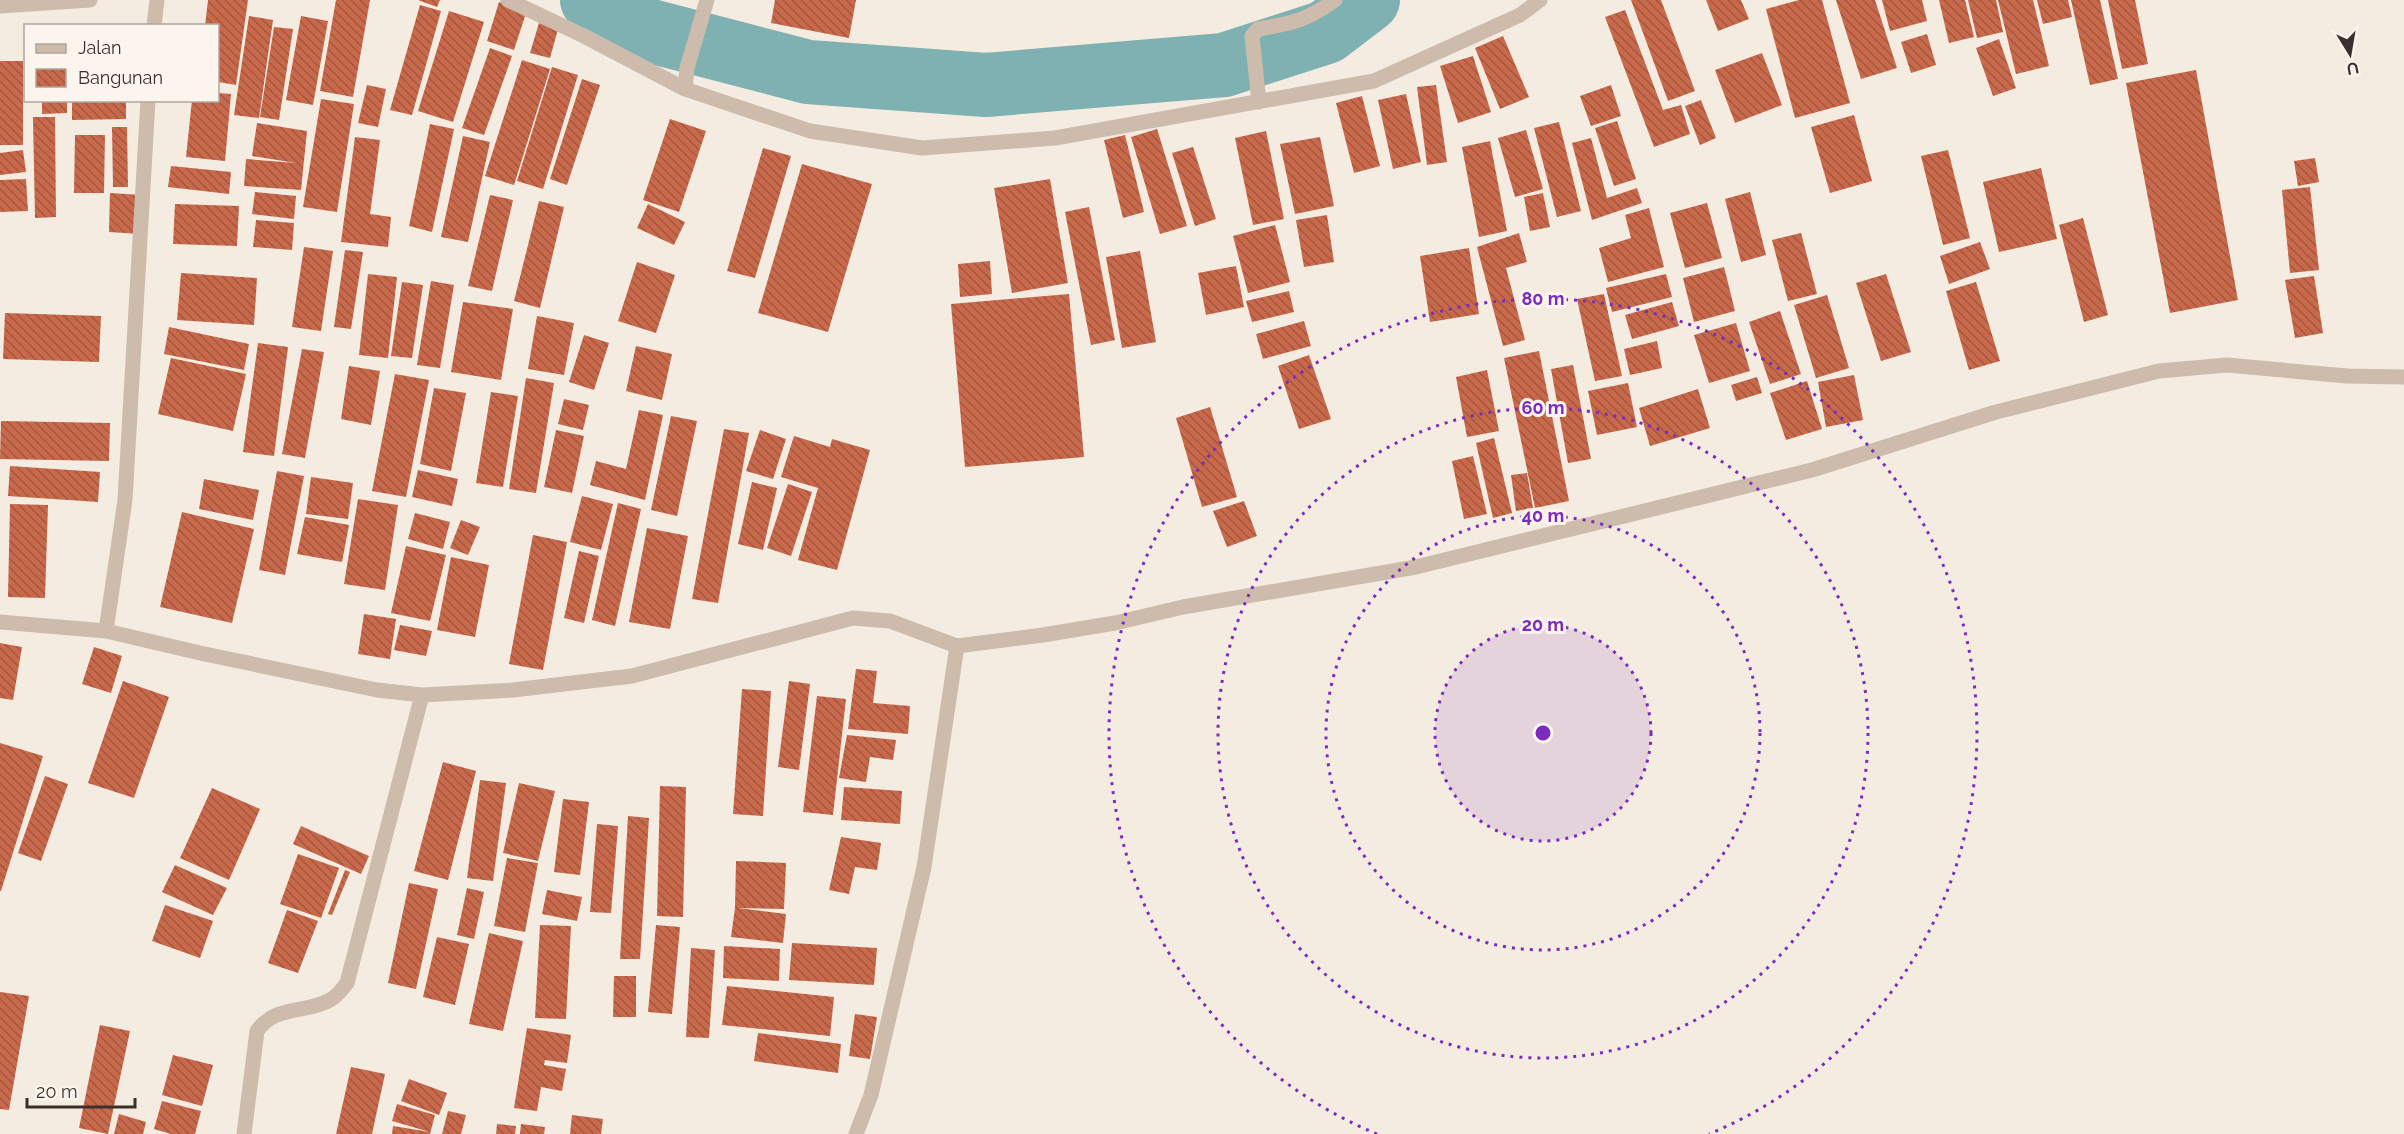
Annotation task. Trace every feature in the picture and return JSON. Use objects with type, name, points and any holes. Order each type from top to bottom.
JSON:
[{"type":"street","points":[[0,6],[90,0]]},
{"type":"street","points":[[154,24],[157,0]]},
{"type":"street","points":[[508,0],[584,36],[685,89],[810,131],[922,148],[1055,138],[1374,81],[1520,15],[1540,0]]},
{"type":"street","points":[[685,89],[687,68],[707,0]]},
{"type":"street","points":[[1259,102],[1252,36],[1258,29],[1293,23],[1320,11],[1335,0]]},
{"type":"street","points":[[106,630],[125,500],[148,102]]},
{"type":"street","points":[[0,622],[106,630],[366,687],[422,695],[513,690],[632,676],[853,618],[890,621],[957,646],[1105,625],[1183,607],[1416,567],[1812,470],[1996,412],[2160,371],[2227,365],[2347,376],[2404,377]]},
{"type":"street","points":[[856,1134],[871,1095],[924,867],[957,646]]},
{"type":"street","points":[[244,1134],[257,1031],[264,1020],[277,1014],[329,1001],[340,993],[347,983],[422,695]]},
{"type":"building","points":[[208,0],[248,0],[236,85],[219,82],[219,24],[205,24]]},
{"type":"building","points":[[336,0],[370,0],[353,97],[320,91]]},
{"type":"building","points":[[418,0],[440,0],[437,7]]},
{"type":"building","points":[[775,0],[856,0],[849,38],[771,23]]},
{"type":"building","points":[[1631,0],[1661,0],[1695,91],[1668,101]]},
{"type":"building","points":[[1706,0],[1741,0],[1749,19],[1718,31]]},
{"type":"building","points":[[1799,0],[1822,0],[1850,103],[1795,118],[1766,9]]},
{"type":"building","points":[[1836,0],[1875,0],[1897,68],[1861,79]]},
{"type":"building","points":[[1882,0],[1922,0],[1927,21],[1890,31]]},
{"type":"building","points":[[1939,0],[1965,0],[1974,37],[1949,43]]},
{"type":"building","points":[[1968,0],[1996,0],[2003,32],[1977,38]]},
{"type":"building","points":[[1998,0],[2033,0],[2049,66],[2016,74]]},
{"type":"building","points":[[2037,0],[2068,0],[2072,17],[2043,24]]},
{"type":"building","points":[[2071,0],[2100,0],[2118,79],[2090,85]]},
{"type":"building","points":[[2108,0],[2135,0],[2148,64],[2122,69]]},
{"type":"building","points":[[499,2],[527,10],[514,50],[487,41]]},
{"type":"building","points":[[420,5],[441,11],[412,115],[390,110]]},
{"type":"building","points":[[1625,10],[1663,110],[1681,105],[1690,134],[1654,147],[1605,17]]},
{"type":"building","points":[[449,11],[484,22],[453,122],[418,111]]},
{"type":"building","points":[[249,16],[273,20],[259,118],[234,115]]},
{"type":"building","points":[[301,16],[328,21],[313,105],[286,100]]},
{"type":"building","points":[[539,23],[558,29],[550,58],[530,53]]},
{"type":"building","points":[[274,27],[293,29],[279,120],[260,117]]},
{"type":"building","points":[[1927,34],[1936,65],[1911,73],[1901,42]]},
{"type":"building","points":[[1503,36],[1529,97],[1500,109],[1475,48]]},
{"type":"building","points":[[1999,39],[2016,88],[1993,96],[1976,48]]},
{"type":"building","points":[[490,48],[512,56],[484,135],[462,128]]},
{"type":"building","points":[[1762,53],[1782,105],[1735,123],[1715,70]]},
{"type":"building","points":[[1473,56],[1491,112],[1458,123],[1440,66]]},
{"type":"building","points":[[522,60],[550,69],[514,185],[485,176]]},
{"type":"building","points":[[0,61],[23,61],[23,145],[0,145]]},
{"type":"building","points":[[552,67],[578,75],[543,189],[517,181]]},
{"type":"building","points":[[2196,70],[2238,300],[2170,313],[2126,83]]},
{"type":"building","points":[[582,79],[600,85],[567,185],[550,179]]},
{"type":"building","points":[[367,85],[386,89],[378,127],[358,123]]},
{"type":"building","points":[[1436,85],[1447,162],[1427,165],[1417,87]]},
{"type":"building","points":[[1611,85],[1621,116],[1591,126],[1580,96]]},
{"type":"building","points":[[219,93],[231,94],[225,161],[186,157],[192,102],[219,102]]},
{"type":"building","points":[[1406,94],[1421,162],[1393,169],[1378,100]]},
{"type":"building","points":[[1362,96],[1380,166],[1354,173],[1336,103]]},
{"type":"building","points":[[321,99],[354,104],[337,212],[303,207]]},
{"type":"building","points":[[1701,100],[1716,138],[1700,145],[1685,106]]},
{"type":"building","points":[[42,102],[67,102],[67,113],[42,114]]},
{"type":"building","points":[[72,102],[126,102],[126,119],[72,120]]},
{"type":"building","points":[[1854,115],[1872,181],[1830,193],[1811,127]]},
{"type":"building","points":[[33,117],[55,117],[56,217],[35,218]]},
{"type":"building","points":[[670,119],[706,131],[679,212],[643,200]]},
{"type":"building","points":[[1617,121],[1636,179],[1614,186],[1595,128]]},
{"type":"building","points":[[1559,122],[1581,211],[1557,217],[1534,128]]},
{"type":"building","points":[[257,123],[307,131],[301,190],[244,186],[246,159],[296,163],[252,156]]},
{"type":"building","points":[[430,124],[454,129],[432,232],[409,226]]},
{"type":"building","points":[[112,127],[127,127],[128,187],[113,187]]},
{"type":"building","points":[[1157,129],[1187,226],[1160,234],[1131,137]]},
{"type":"building","points":[[1526,130],[1543,189],[1515,197],[1498,138]]},
{"type":"building","points":[[1266,131],[1284,219],[1253,225],[1235,138]]},
{"type":"building","points":[[75,135],[105,135],[104,193],[74,193]]},
{"type":"building","points":[[1125,135],[1144,212],[1123,218],[1104,140]]},
{"type":"building","points":[[463,136],[490,142],[468,242],[441,237]]},
{"type":"building","points":[[355,137],[380,140],[370,214],[391,217],[388,247],[341,242]]},
{"type":"building","points":[[1320,137],[1334,206],[1295,214],[1280,144]]},
{"type":"building","points":[[1591,138],[1607,198],[1637,188],[1642,203],[1592,220],[1572,143]]},
{"type":"building","points":[[1490,141],[1507,231],[1479,237],[1462,147]]},
{"type":"building","points":[[1193,147],[1216,219],[1195,226],[1172,153]]},
{"type":"building","points":[[763,148],[791,156],[755,278],[727,271]]},
{"type":"building","points":[[23,150],[26,172],[0,175],[0,153]]},
{"type":"building","points":[[1948,150],[1970,238],[1943,245],[1921,156]]},
{"type":"building","points":[[2315,158],[2319,182],[2298,186],[2294,161]]},
{"type":"building","points":[[802,164],[872,184],[828,332],[758,313]]},
{"type":"building","points":[[171,166],[231,172],[229,194],[168,187]]},
{"type":"building","points":[[2041,168],[2057,239],[1999,252],[1983,182]]},
{"type":"building","points":[[26,179],[28,211],[0,212],[0,180]]},
{"type":"building","points":[[1050,179],[1068,283],[1012,293],[994,188]]},
{"type":"building","points":[[2310,187],[2319,270],[2290,273],[2282,190]]},
{"type":"building","points":[[255,192],[296,196],[294,219],[252,214]]},
{"type":"building","points":[[1750,192],[1766,255],[1741,262],[1725,199]]},
{"type":"building","points":[[110,193],[141,195],[139,234],[109,232]]},
{"type":"building","points":[[1543,193],[1550,227],[1530,231],[1524,197]]},
{"type":"building","points":[[490,195],[513,200],[492,291],[468,286]]},
{"type":"building","points":[[539,201],[564,207],[540,308],[514,301]]},
{"type":"building","points":[[1707,203],[1722,258],[1685,268],[1670,213]]},
{"type":"building","points":[[175,204],[239,206],[237,246],[173,244]]},
{"type":"building","points":[[648,204],[685,222],[674,245],[637,228]]},
{"type":"building","points":[[1089,207],[1115,340],[1091,345],[1065,212]]},
{"type":"building","points":[[1649,208],[1664,267],[1608,282],[1599,248],[1631,238],[1625,215]]},
{"type":"building","points":[[1327,215],[1334,262],[1304,267],[1296,220]]},
{"type":"building","points":[[2083,218],[2108,315],[2084,322],[2059,225]]},
{"type":"building","points":[[256,220],[294,223],[292,250],[253,247]]},
{"type":"building","points":[[1275,225],[1290,282],[1248,293],[1233,236]]},
{"type":"building","points":[[1519,233],[1527,262],[1506,268],[1525,340],[1503,346],[1477,247]]},
{"type":"building","points":[[1801,233],[1817,294],[1788,301],[1772,240]]},
{"type":"building","points":[[1980,242],[1990,269],[1949,284],[1940,256]]},
{"type":"building","points":[[304,247],[333,251],[321,331],[292,327]]},
{"type":"building","points":[[1469,248],[1479,314],[1430,322],[1420,256]]},
{"type":"building","points":[[345,250],[363,252],[351,329],[334,327]]},
{"type":"building","points":[[1140,251],[1156,342],[1122,348],[1106,257]]},
{"type":"building","points":[[990,261],[992,294],[960,297],[958,264]]},
{"type":"building","points":[[637,262],[675,275],[656,333],[618,321]]},
{"type":"building","points":[[1236,266],[1244,307],[1206,315],[1198,273]]},
{"type":"building","points":[[1724,267],[1735,311],[1694,322],[1683,278]]},
{"type":"building","points":[[181,273],[257,278],[254,325],[177,320]]},
{"type":"building","points":[[368,274],[397,277],[388,358],[359,355]]},
{"type":"building","points":[[1666,274],[1672,297],[1612,312],[1606,288]]},
{"type":"building","points":[[1886,274],[1911,352],[1881,361],[1856,283]]},
{"type":"building","points":[[2314,276],[2323,333],[2295,338],[2285,280]]},
{"type":"building","points":[[431,281],[454,285],[440,368],[417,365]]},
{"type":"building","points":[[402,282],[423,285],[412,358],[391,356]]},
{"type":"building","points":[[1976,282],[2000,361],[1969,370],[1946,291]]},
{"type":"building","points":[[1289,291],[1294,312],[1252,322],[1246,301]]},
{"type":"building","points":[[1069,294],[1084,457],[965,467],[951,304]]},
{"type":"building","points":[[1604,294],[1622,376],[1595,381],[1577,299]]},
{"type":"building","points":[[1827,295],[1849,368],[1816,378],[1794,305]]},
{"type":"building","points":[[463,302],[513,309],[501,380],[451,372]]},
{"type":"building","points":[[1672,302],[1679,326],[1632,339],[1625,315]]},
{"type":"building","points":[[1780,311],[1801,374],[1770,384],[1749,322]]},
{"type":"building","points":[[5,313],[101,316],[99,362],[3,359]]},
{"type":"building","points":[[537,316],[574,323],[564,375],[528,369]]},
{"type":"building","points":[[1304,321],[1311,346],[1263,359],[1256,334]]},
{"type":"building","points":[[1736,323],[1750,371],[1709,383],[1694,335]]},
{"type":"building","points":[[169,327],[249,344],[244,370],[164,354]]},
{"type":"building","points":[[584,335],[609,343],[594,390],[569,382]]},
{"type":"building","points":[[1657,341],[1662,368],[1630,375],[1624,349]]},
{"type":"building","points":[[258,343],[288,347],[274,456],[243,452]]},
{"type":"building","points":[[636,346],[672,354],[662,400],[626,391]]},
{"type":"building","points":[[302,349],[324,352],[305,458],[282,454]]},
{"type":"building","points":[[1539,351],[1569,501],[1535,508],[1504,358]]},
{"type":"building","points":[[1309,355],[1331,419],[1299,429],[1278,366]]},
{"type":"building","points":[[171,358],[246,374],[233,431],[158,414]]},
{"type":"building","points":[[1573,365],[1591,459],[1568,463],[1551,369]]},
{"type":"building","points":[[349,366],[380,371],[371,425],[341,419]]},
{"type":"building","points":[[1487,370],[1499,431],[1467,437],[1456,377]]},
{"type":"building","points":[[395,374],[429,380],[406,497],[372,491]]},
{"type":"building","points":[[1854,375],[1863,420],[1826,427],[1818,382]]},
{"type":"building","points":[[1757,377],[1762,393],[1736,401],[1731,385]]},
{"type":"building","points":[[526,378],[554,383],[536,493],[509,489]]},
{"type":"building","points":[[1807,381],[1822,429],[1786,440],[1770,393]]},
{"type":"building","points":[[1628,383],[1637,427],[1597,435],[1588,391]]},
{"type":"building","points":[[434,388],[466,393],[451,471],[420,464]]},
{"type":"building","points":[[1698,389],[1710,428],[1650,446],[1639,408]]},
{"type":"building","points":[[491,392],[518,396],[503,487],[476,483]]},
{"type":"building","points":[[564,399],[589,405],[583,430],[558,424]]},
{"type":"building","points":[[1210,407],[1237,497],[1202,507],[1176,418]]},
{"type":"building","points":[[639,410],[663,415],[645,500],[590,485],[596,461],[626,469]]},
{"type":"building","points":[[671,416],[697,421],[677,516],[651,510]]},
{"type":"building","points":[[1,421],[110,423],[109,461],[0,459]]},
{"type":"building","points":[[724,429],[749,433],[718,603],[692,599]]},
{"type":"building","points":[[556,430],[584,436],[572,493],[544,487]]},
{"type":"building","points":[[760,430],[786,439],[773,479],[746,471]]},
{"type":"building","points":[[794,436],[830,447],[832,439],[870,450],[837,570],[798,560],[818,488],[781,477]]},
{"type":"building","points":[[1494,438],[1512,513],[1493,518],[1476,443]]},
{"type":"building","points":[[1473,456],[1487,514],[1464,519],[1452,461]]},
{"type":"building","points":[[10,466],[100,472],[98,502],[8,496]]},
{"type":"building","points":[[418,470],[458,479],[452,506],[412,497]]},
{"type":"building","points":[[277,471],[304,476],[285,575],[259,570]]},
{"type":"building","points":[[1527,473],[1533,508],[1516,511],[1511,475]]},
{"type":"building","points":[[311,477],[353,483],[348,519],[306,514]]},
{"type":"building","points":[[204,479],[259,490],[253,520],[199,509]]},
{"type":"building","points":[[752,482],[777,488],[763,550],[738,544]]},
{"type":"building","points":[[788,484],[812,492],[791,556],[767,548]]},
{"type":"building","points":[[582,496],[613,504],[601,550],[570,542]]},
{"type":"building","points":[[358,499],[398,505],[385,590],[344,584]]},
{"type":"building","points":[[1244,501],[1257,536],[1227,547],[1213,511]]},
{"type":"building","points":[[618,503],[641,509],[615,626],[592,620]]},
{"type":"building","points":[[10,504],[48,505],[45,598],[8,597]]},
{"type":"building","points":[[182,512],[254,529],[232,623],[160,607]]},
{"type":"building","points":[[415,513],[450,522],[443,549],[408,539]]},
{"type":"building","points":[[305,517],[349,525],[342,562],[297,554]]},
{"type":"building","points":[[461,520],[480,527],[468,555],[450,548]]},
{"type":"building","points":[[647,528],[688,536],[670,629],[629,622]]},
{"type":"building","points":[[533,535],[567,542],[543,670],[509,664]]},
{"type":"building","points":[[406,546],[446,555],[430,621],[391,613]]},
{"type":"building","points":[[579,551],[599,556],[584,623],[564,618]]},
{"type":"building","points":[[451,557],[489,565],[475,637],[437,630]]},
{"type":"building","points":[[364,614],[396,619],[390,659],[358,654]]},
{"type":"building","points":[[400,625],[432,631],[426,656],[394,650]]},
{"type":"building","points":[[0,643],[22,647],[13,700],[0,698]]},
{"type":"building","points":[[94,647],[122,656],[111,693],[82,684]]},
{"type":"building","points":[[856,669],[877,671],[873,703],[910,706],[908,734],[848,729]]},
{"type":"building","points":[[123,681],[169,697],[134,798],[88,783]]},
{"type":"building","points":[[789,681],[810,684],[799,770],[778,767]]},
{"type":"building","points":[[742,689],[771,691],[763,816],[733,814]]},
{"type":"building","points":[[817,696],[846,699],[833,815],[803,812]]},
{"type":"building","points":[[847,735],[896,740],[893,760],[870,757],[866,782],[839,778]]},
{"type":"building","points":[[0,743],[43,756],[1,891],[0,891]]},
{"type":"building","points":[[443,762],[476,771],[448,880],[414,871]]},
{"type":"building","points":[[45,776],[68,784],[41,861],[18,853]]},
{"type":"building","points":[[480,780],[506,783],[493,881],[467,878]]},
{"type":"building","points":[[519,783],[555,791],[538,861],[503,853]]},
{"type":"building","points":[[660,786],[686,787],[683,917],[657,916]]},
{"type":"building","points":[[844,787],[902,791],[900,824],[841,820]]},
{"type":"building","points":[[212,788],[260,809],[229,880],[180,858]]},
{"type":"building","points":[[563,799],[589,802],[580,875],[554,872]]},
{"type":"building","points":[[628,816],[649,818],[640,959],[620,959]]},
{"type":"building","points":[[597,824],[618,826],[611,913],[590,912]]},
{"type":"building","points":[[301,826],[369,856],[361,874],[293,844]]},
{"type":"building","points":[[841,837],[881,843],[877,870],[855,867],[849,894],[829,890]]},
{"type":"building","points":[[298,854],[339,868],[321,918],[280,904]]},
{"type":"building","points":[[507,858],[538,863],[525,932],[494,926]]},
{"type":"building","points":[[736,861],[786,863],[784,909],[738,908],[786,914],[783,943],[731,937],[735,908]]},
{"type":"building","points":[[175,865],[227,888],[213,915],[162,892]]},
{"type":"building","points":[[345,870],[350,872],[332,915],[328,914]]},
{"type":"building","points":[[409,883],[438,889],[416,989],[388,983]]},
{"type":"building","points":[[467,888],[484,892],[474,939],[457,935]]},
{"type":"building","points":[[547,890],[582,897],[577,921],[542,914]]},
{"type":"building","points":[[165,905],[213,921],[200,958],[152,941]]},
{"type":"building","points":[[287,910],[318,921],[298,973],[268,963]]},
{"type":"building","points":[[540,925],[571,926],[566,1019],[535,1018]]},
{"type":"building","points":[[656,925],[680,927],[672,1014],[648,1012]]},
{"type":"building","points":[[489,933],[523,941],[503,1031],[469,1024]]},
{"type":"building","points":[[437,937],[469,944],[455,1005],[423,997]]},
{"type":"building","points":[[792,943],[877,948],[874,985],[789,980]]},
{"type":"building","points":[[724,946],[780,949],[779,981],[723,978]]},
{"type":"building","points":[[691,948],[715,950],[709,1038],[686,1037]]},
{"type":"building","points":[[614,976],[636,976],[636,1017],[613,1017]]},
{"type":"building","points":[[727,986],[834,997],[830,1036],[722,1025]]},
{"type":"building","points":[[0,992],[29,996],[9,1110],[0,1109]]},
{"type":"building","points":[[855,1014],[877,1017],[870,1059],[849,1056]]},
{"type":"building","points":[[100,1025],[130,1031],[108,1134],[79,1128]]},
{"type":"building","points":[[527,1028],[571,1035],[567,1063],[545,1060],[544,1065],[566,1069],[562,1091],[541,1087],[537,1111],[514,1108]]},
{"type":"building","points":[[758,1033],[841,1044],[838,1073],[754,1061]]},
{"type":"building","points":[[173,1055],[213,1065],[202,1106],[162,1095]]},
{"type":"building","points":[[351,1067],[385,1074],[372,1134],[336,1134]]},
{"type":"building","points":[[409,1079],[447,1093],[439,1115],[401,1101]]},
{"type":"building","points":[[162,1101],[201,1111],[195,1134],[171,1134],[154,1129]]},
{"type":"building","points":[[397,1104],[435,1115],[430,1134],[392,1134],[393,1126],[430,1132],[392,1121]]},
{"type":"building","points":[[448,1111],[466,1115],[461,1134],[442,1134]]},
{"type":"building","points":[[119,1114],[146,1122],[143,1134],[114,1134]]},
{"type":"building","points":[[572,1115],[603,1119],[601,1134],[570,1134]]},
{"type":"building","points":[[497,1124],[516,1126],[515,1134],[496,1134]]},
{"type":"building","points":[[521,1124],[545,1127],[544,1134],[520,1134]]},
{"type":"waterway","points":[[592,0],[639,28],[808,72],[986,85],[1224,65],[1326,32],[1368,0]]}]
